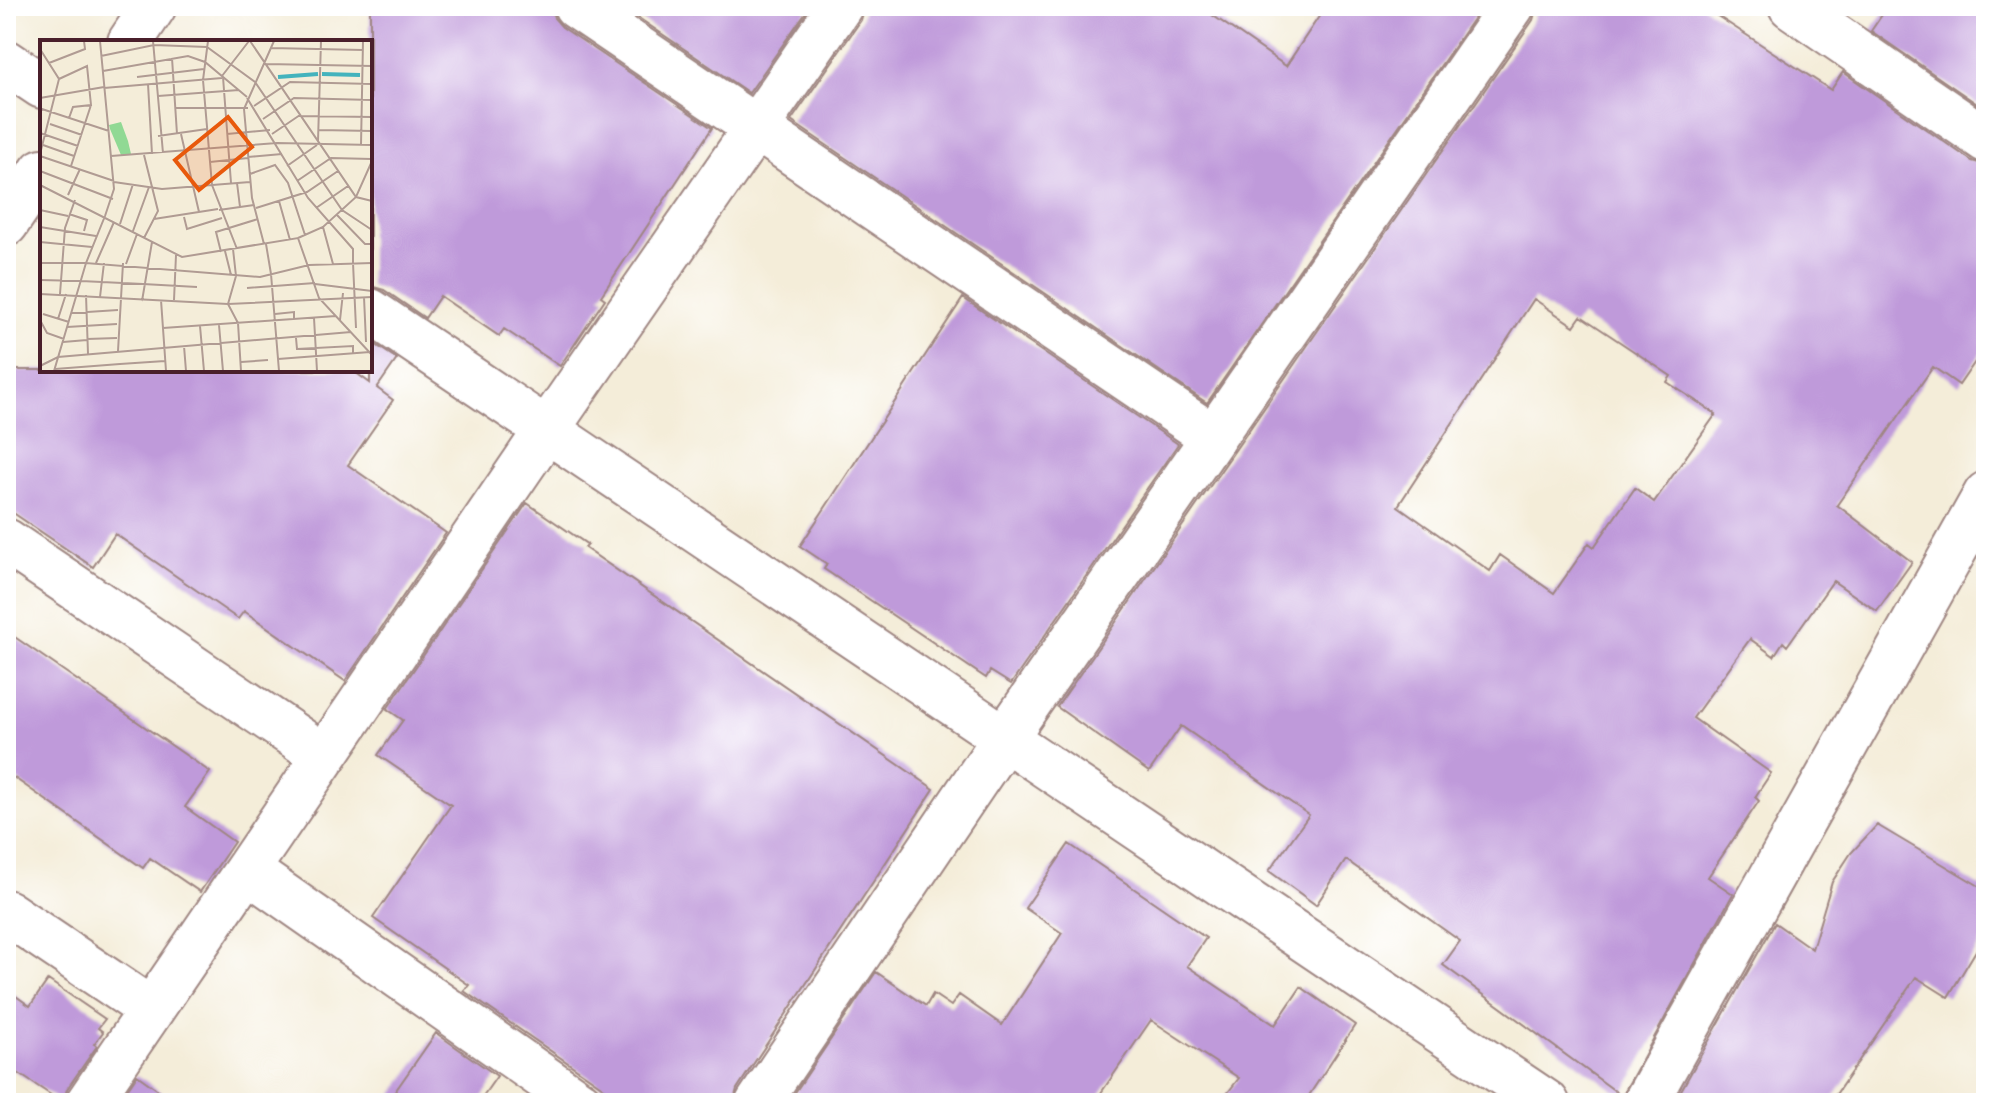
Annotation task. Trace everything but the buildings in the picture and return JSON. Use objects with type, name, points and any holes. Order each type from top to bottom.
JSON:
[{"type":"street","points":[[131,40],[154,6]]},
{"type":"street","points":[[576,6],[1213,437]]},
{"type":"street","points":[[88,1103],[840,6]]},
{"type":"street","points":[[758,1103],[1004,739],[1512,6]]},
{"type":"street","points":[[1791,6],[1986,140]]},
{"type":"street","points":[[6,62],[40,85]]},
{"type":"street","points":[[6,224],[40,174]]},
{"type":"street","points":[[372,312],[1547,1103]]},
{"type":"street","points":[[1645,1103],[1986,494]]},
{"type":"street","points":[[6,541],[324,756]]},
{"type":"street","points":[[247,870],[580,1103]]},
{"type":"street","points":[[6,912],[151,1010]]}]
